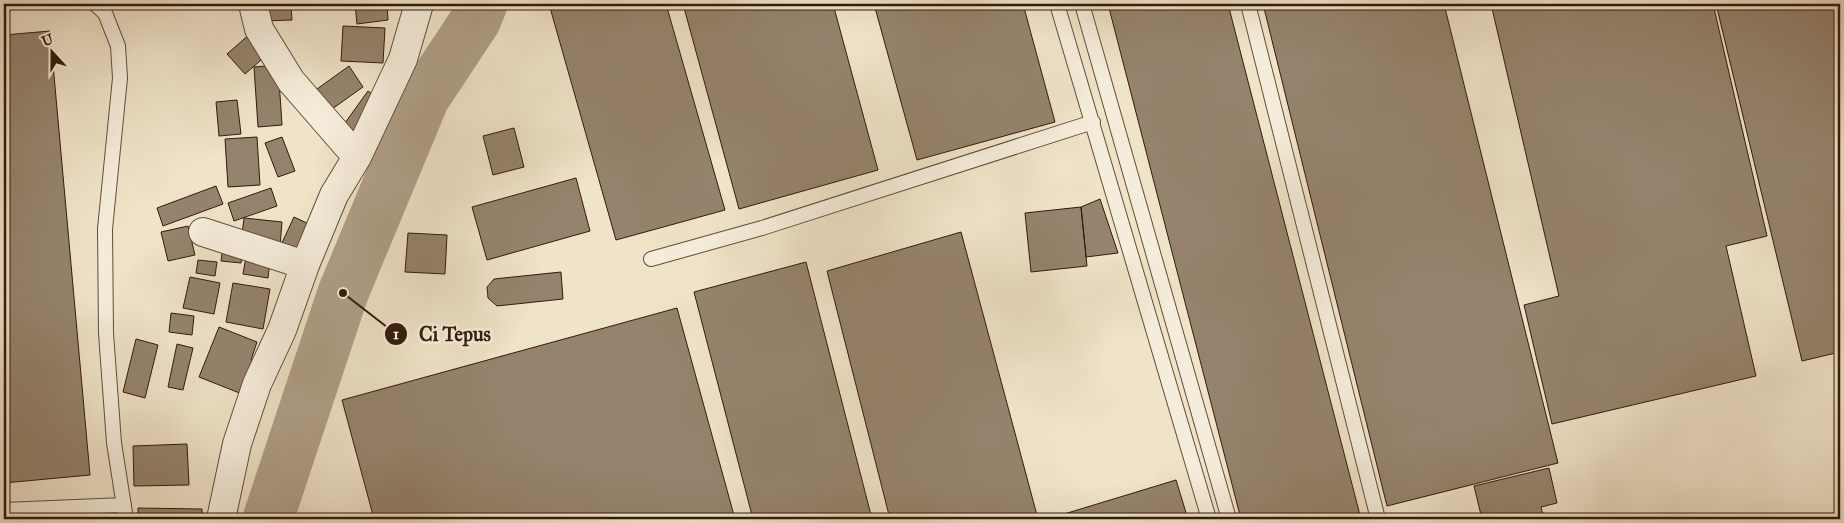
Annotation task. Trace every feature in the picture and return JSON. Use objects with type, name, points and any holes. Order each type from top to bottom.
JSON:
[{"type":"street","points":[[253,4],[259,29],[291,81],[357,157]]},
{"type":"street","points":[[221,519],[237,444],[257,384],[282,330],[305,265],[334,195],[357,157],[403,59],[419,4]]},
{"type":"street","points":[[203,232],[305,265]]},
{"type":"lane","points":[[95,4],[106,13],[118,46],[120,78],[105,229],[106,323],[114,443],[126,519]]},
{"type":"lane","points":[[1057,4],[1209,519]]},
{"type":"lane","points":[[1082,4],[1229,519]]},
{"type":"lane","points":[[1248,4],[1378,519]]},
{"type":"lane","points":[[651,259],[762,228],[1093,122]]},
{"type":"lane","points":[[4,510],[124,505]]},
{"type":"building","points":[[355,4],[387,4],[388,20],[357,24]]},
{"type":"building","points":[[549,4],[666,4],[725,210],[616,240]]},
{"type":"building","points":[[683,4],[833,4],[878,170],[739,209]]},
{"type":"building","points":[[874,4],[1023,4],[1055,122],[917,160]]},
{"type":"building","points":[[1108,4],[1228,4],[1361,519],[1241,519]]},
{"type":"building","points":[[1263,4],[1444,4],[1558,463],[1387,506]]},
{"type":"building","points":[[1491,4],[1713,4],[1767,236],[1726,246],[1756,376],[1552,424],[1524,305],[1559,296]]},
{"type":"building","points":[[1716,4],[1840,4],[1840,352],[1802,361]]},
{"type":"building","points":[[291,6],[292,20],[264,21],[263,7]]},
{"type":"building","points":[[343,26],[385,28],[383,63],[341,61]]},
{"type":"building","points":[[50,31],[90,475],[4,483],[4,35]]},
{"type":"building","points":[[251,33],[269,53],[245,74],[227,54]]},
{"type":"building","points":[[278,65],[282,125],[258,127],[254,67]]},
{"type":"building","points":[[349,66],[363,87],[332,109],[317,89]]},
{"type":"building","points":[[368,91],[380,100],[349,142],[337,134]]},
{"type":"building","points":[[237,100],[241,134],[219,136],[216,102]]},
{"type":"building","points":[[514,128],[524,167],[493,175],[483,136]]},
{"type":"building","points":[[257,137],[260,185],[228,187],[225,139]]},
{"type":"building","points":[[282,137],[295,171],[278,177],[265,143]]},
{"type":"building","points":[[576,178],[590,231],[487,260],[472,207]]},
{"type":"building","points":[[216,186],[223,204],[163,226],[157,208]]},
{"type":"building","points":[[271,188],[277,206],[234,221],[228,203]]},
{"type":"building","points":[[1100,199],[1118,253],[1086,257],[1081,207]]},
{"type":"building","points":[[1081,207],[1087,266],[1031,272],[1025,213]]},
{"type":"building","points":[[294,217],[309,224],[295,254],[280,247]]},
{"type":"building","points":[[244,218],[282,222],[280,246],[241,242]]},
{"type":"building","points":[[188,226],[195,255],[168,261],[161,232]]},
{"type":"building","points":[[961,232],[1038,519],[890,519],[827,271]]},
{"type":"building","points":[[408,233],[447,235],[445,274],[405,272]]},
{"type":"building","points":[[223,245],[243,248],[241,263],[221,261]]},
{"type":"building","points":[[246,257],[270,261],[268,278],[243,274]]},
{"type":"building","points":[[198,260],[217,262],[215,276],[196,273]]},
{"type":"building","points":[[806,262],[872,519],[753,519],[694,292]]},
{"type":"building","points":[[561,272],[563,299],[497,306],[488,298],[487,287],[494,279]]},
{"type":"building","points":[[190,277],[220,283],[214,314],[183,308]]},
{"type":"building","points":[[233,283],[270,289],[263,329],[226,322]]},
{"type":"building","points":[[677,308],[735,519],[374,519],[342,400]]},
{"type":"building","points":[[171,313],[194,316],[192,335],[169,332]]},
{"type":"building","points":[[219,327],[257,342],[251,360],[259,363],[247,396],[199,377]]},
{"type":"building","points":[[136,339],[158,345],[145,398],[123,392]]},
{"type":"building","points":[[177,344],[193,348],[183,390],[168,387]]},
{"type":"building","points":[[187,444],[189,485],[134,486],[133,446]]},
{"type":"building","points":[[1549,468],[1557,503],[1541,507],[1544,519],[1482,519],[1474,486]]},
{"type":"building","points":[[1176,480],[1188,519],[1051,519],[1051,518]]},
{"type":"building","points":[[119,508],[120,519],[88,519],[88,511]]},
{"type":"building","points":[[138,508],[202,509],[202,519],[138,519]]},
{"type":"waterway","points":[[268,519],[343,293],[424,98],[475,21],[482,4]]},
{"type":"place","name":"Ci Tepus","points":[[343,293]]}]
